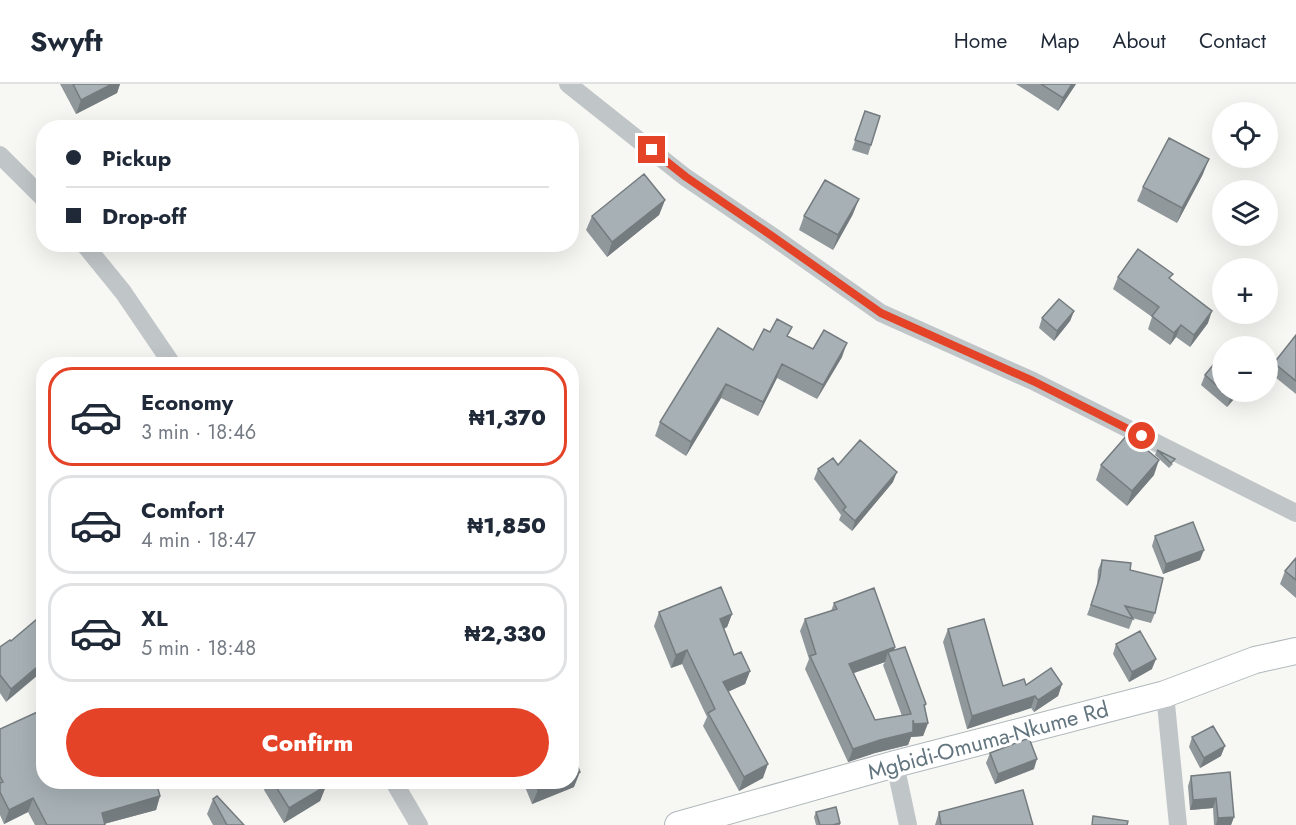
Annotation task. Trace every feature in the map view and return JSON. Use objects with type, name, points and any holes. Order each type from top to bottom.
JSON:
[{"type":"street","points":[[568,84],[686,177],[881,313],[1033,381],[1296,513]]},
{"type":"street","points":[[0,155],[36,192]]},
{"type":"street","points":[[90,252],[123,292],[167,357]]},
{"type":"street","name":"Mgbidi-Omuma-Nkume Rd","points":[[678,825],[895,764],[1165,694],[1255,660],[1296,651]]},
{"type":"street","points":[[1165,694],[1178,825]]},
{"type":"street","points":[[895,764],[908,825]]},
{"type":"street","points":[[398,789],[419,825]]},
{"type":"building","points":[[73,84],[112,84],[81,100]]},
{"type":"building","points":[[1041,84],[1072,84],[1063,98]]},
{"type":"building","points":[[865,111],[880,116],[871,145],[855,140]]},
{"type":"building","points":[[1169,138],[1209,159],[1182,208],[1143,187]]},
{"type":"building","points":[[644,174],[665,200],[612,242],[592,216]]},
{"type":"building","points":[[825,180],[859,199],[838,235],[804,216]]},
{"type":"building","points":[[1138,249],[1173,274],[1169,278],[1212,311],[1194,335],[1181,325],[1174,333],[1152,316],[1159,307],[1118,277]]},
{"type":"building","points":[[1059,299],[1074,311],[1057,331],[1042,318]]},
{"type":"building","points":[[777,319],[792,327],[787,336],[813,349],[824,330],[847,343],[823,385],[782,364],[763,402],[726,384],[691,442],[660,422],[718,328],[753,350],[764,329],[770,332]]},
{"type":"building","points":[[1296,335],[1296,381],[1278,366],[1278,358]]},
{"type":"building","points":[[1212,366],[1212,381],[1205,375]]},
{"type":"building","points":[[1128,434],[1159,460],[1132,491],[1101,465]]},
{"type":"building","points":[[860,440],[897,472],[855,521],[843,510],[846,507],[818,469],[833,458],[838,465]]},
{"type":"building","points":[[1157,450],[1175,459],[1171,463]]},
{"type":"building","points":[[1193,522],[1204,550],[1166,564],[1155,536]]},
{"type":"building","points":[[1296,558],[1296,580],[1285,571]]},
{"type":"building","points":[[1102,560],[1131,563],[1130,570],[1163,578],[1155,613],[1125,606],[1133,619],[1091,605],[1100,577]]},
{"type":"building","points":[[721,587],[732,614],[720,619],[734,655],[741,652],[750,671],[723,682],[768,764],[744,777],[708,713],[715,709],[687,650],[676,655],[659,612]]},
{"type":"building","points":[[874,588],[895,647],[849,664],[875,720],[911,714],[888,652],[905,647],[926,704],[924,705],[928,723],[914,724],[913,720],[913,732],[853,749],[810,656],[816,654],[805,619],[837,609],[834,603]]},
{"type":"building","points":[[984,619],[1003,686],[1024,679],[1026,685],[1051,668],[1062,684],[1038,700],[1035,696],[972,716],[948,629]]},
{"type":"building","points":[[36,620],[36,668],[11,689],[0,675],[0,647],[11,641]]},
{"type":"building","points":[[1140,631],[1156,659],[1132,672],[1116,644]]},
{"type":"building","points":[[36,713],[36,789],[158,789],[160,796],[102,813],[105,825],[47,825],[33,798],[9,810],[0,792],[0,783],[3,782],[0,776],[0,729]]},
{"type":"building","points":[[1213,726],[1225,746],[1204,758],[1192,737]]},
{"type":"building","points":[[1029,738],[1037,759],[998,774],[990,753]]},
{"type":"building","points":[[1230,772],[1234,817],[1218,818],[1216,798],[1193,800],[1191,776]]},
{"type":"building","points":[[277,789],[321,789],[289,808]]},
{"type":"building","points":[[1023,790],[1033,825],[941,825],[939,812]]},
{"type":"building","points":[[217,796],[244,825],[227,825],[213,799]]},
{"type":"building","points":[[836,807],[840,823],[820,825],[816,812]]},
{"type":"building","points":[[1093,816],[1128,821],[1127,825],[1092,825]]},
{"type":"route","points":[[652,150],[686,177],[881,313],[1033,381],[1142,436]]}]
